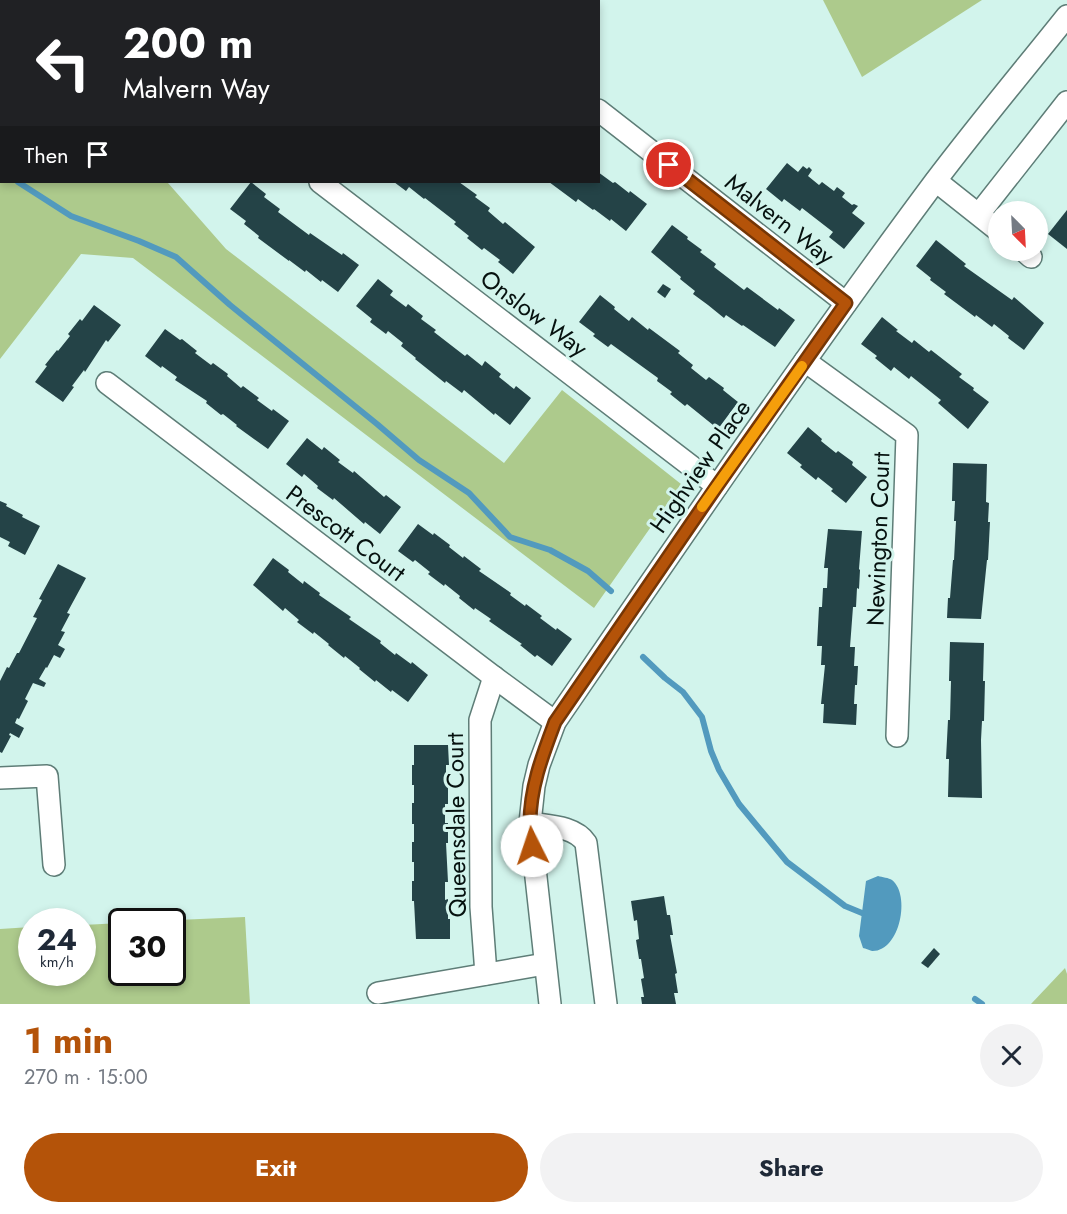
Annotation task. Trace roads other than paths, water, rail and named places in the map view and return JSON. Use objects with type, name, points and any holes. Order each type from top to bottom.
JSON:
[{"type":"street","name":"Highview Place","points":[[550,1004],[530,823],[539,765],[555,722],[846,303],[936,181],[1067,16]]},
{"type":"street","points":[[978,214],[1067,102]]},
{"type":"street","name":"Malvern Way","points":[[600,112],[846,303]]},
{"type":"street","points":[[936,181],[988,222]]},
{"type":"street","name":"Onslow Way","points":[[321,183],[717,486]]},
{"type":"street","name":"Newington Court","points":[[805,361],[907,435],[897,736]]},
{"type":"street","name":"Prescott Court","points":[[107,383],[555,722]]},
{"type":"street","name":"Queensdale Court","points":[[486,974],[482,907],[480,720],[494,677]]},
{"type":"street","points":[[0,778],[47,776],[54,865]]},
{"type":"street","points":[[530,823],[574,832],[586,843],[606,1004]]},
{"type":"street","points":[[378,993],[545,964]]},
{"type":"water","points":[[878,876],[892,880],[898,887],[901,909],[896,933],[890,942],[882,949],[872,951],[863,948],[859,936],[866,881]]},
{"type":"waterway","points":[[20,183],[71,216],[176,257],[230,305],[419,460],[469,493],[510,537],[550,550],[588,571],[611,591]]},
{"type":"waterway","points":[[643,657],[683,692],[702,717],[711,751],[719,770],[739,804],[787,862],[845,906],[862,913]]},
{"type":"waterway","points":[[975,999],[982,1004]]}]
